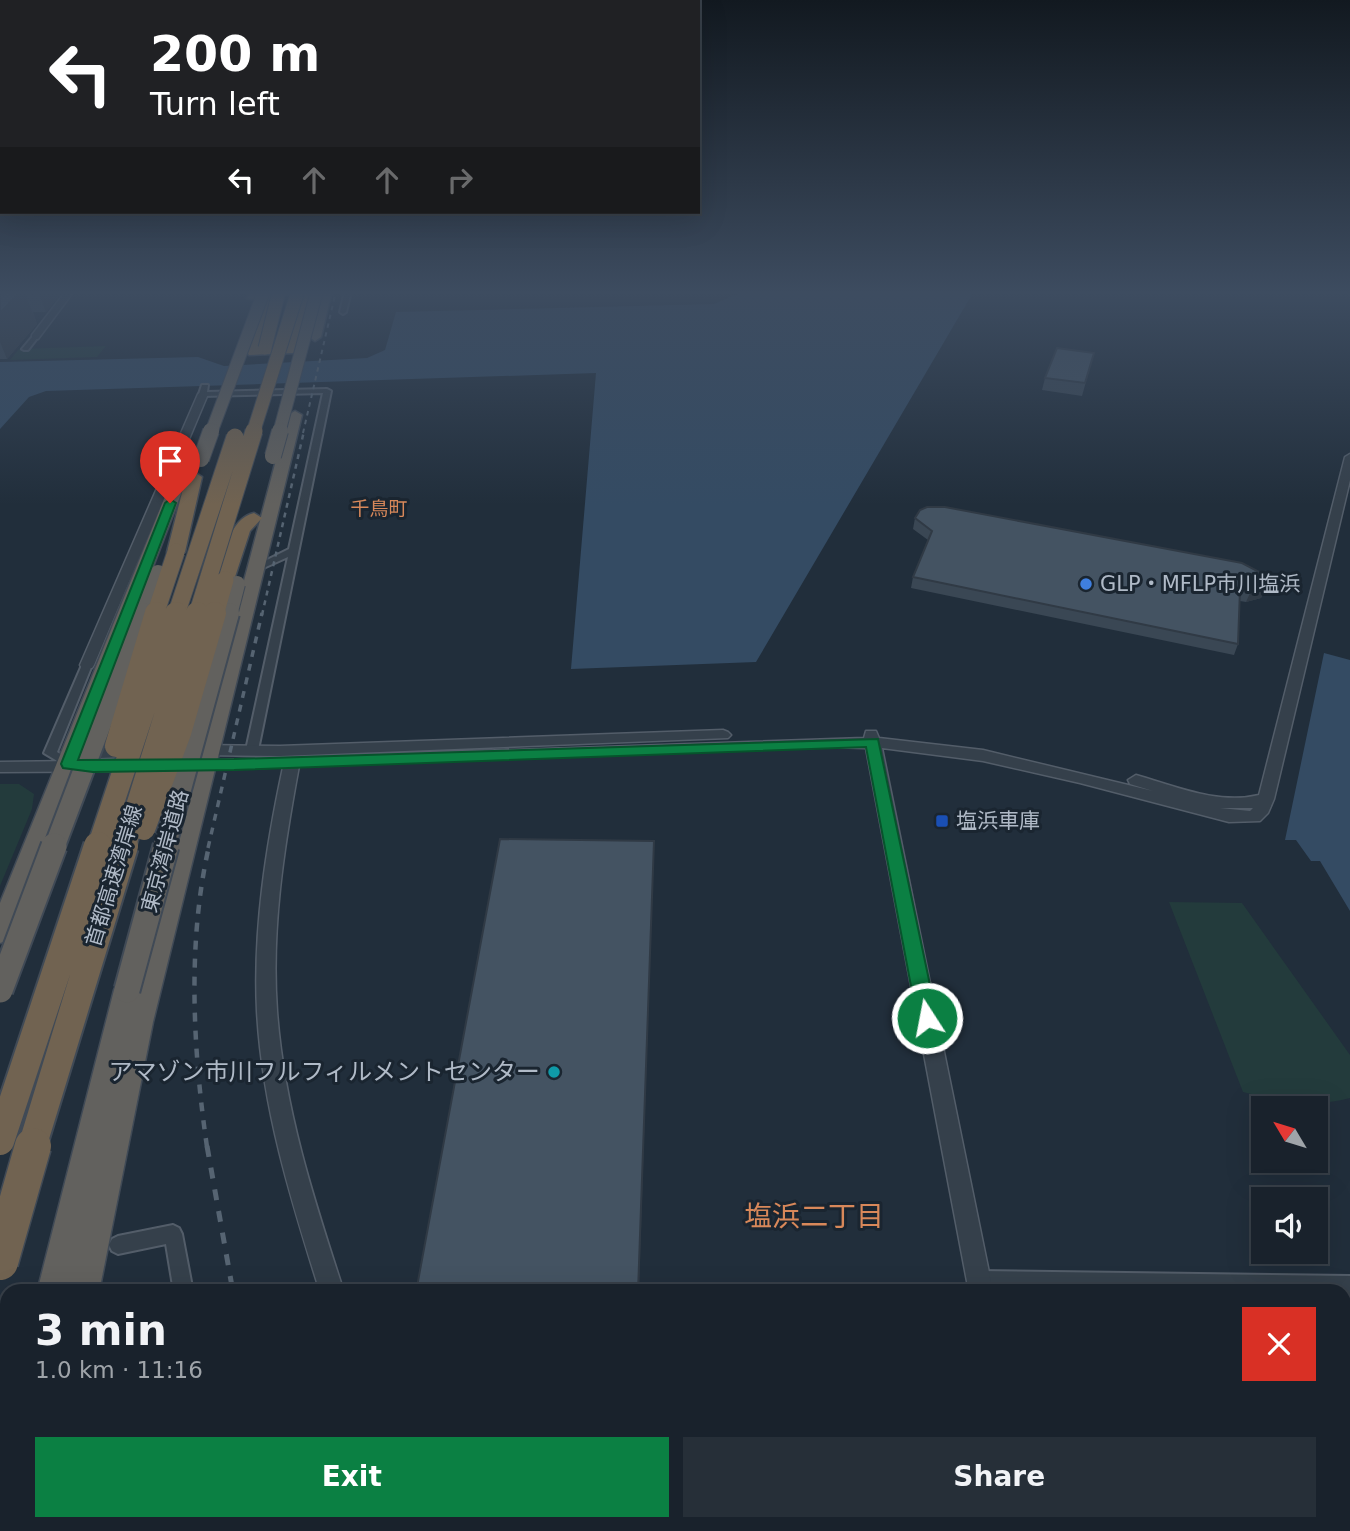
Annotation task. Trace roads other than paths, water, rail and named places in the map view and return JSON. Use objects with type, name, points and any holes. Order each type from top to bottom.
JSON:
[{"type":"highway","points":[[0,990],[158,573],[229,362]]},
{"type":"highway","points":[[226,394],[225,385],[231,362]]},
{"type":"highway","points":[[0,933],[238,362]]},
{"type":"highway","name":"首都高速湾岸線","points":[[0,1141],[260,362]]},
{"type":"highway","name":"首都高速湾岸線","points":[[0,1262],[54,1070],[266,391],[279,362]]},
{"type":"highway","name":"東京湾岸道路","points":[[85,1284],[137,1035],[256,568],[296,362]]},
{"type":"highway","points":[[286,406],[299,383],[306,362]]},
{"type":"highway","name":"東京湾岸道路","points":[[254,518],[279,456],[307,362]]},
{"type":"highway","points":[[112,801],[109,779],[114,752],[133,681],[176,552],[194,465]]},
{"type":"highway","points":[[54,1070],[93,980],[180,733],[231,582],[242,529],[254,518]]},
{"type":"highway","name":"東京湾岸道路","points":[[55,1284],[231,582]]},
{"type":"street","points":[[69,764],[50,753],[204,391],[327,391],[252,750]]},
{"type":"street","points":[[0,768],[69,764],[93,767],[208,757],[252,750],[385,753],[667,742],[872,738],[1001,756],[1192,801],[1237,805],[1266,799],[1350,457]]},
{"type":"street","points":[[256,568],[294,551]]},
{"type":"street","points":[[872,738],[980,1284]]},
{"type":"street","points":[[208,757],[292,762],[385,753]]},
{"type":"street","points":[[292,762],[270,895],[267,1012],[286,1139],[330,1284]]},
{"type":"street","points":[[118,1245],[173,1234],[182,1284]]},
{"type":"water","points":[[0,362],[214,362],[224,366],[288,362],[932,362],[756,662],[571,669],[596,373],[46,391],[29,397],[0,429]]},
{"type":"water","points":[[1324,653],[1350,660],[1350,911],[1320,861],[1311,861],[1296,840],[1285,840]]},
{"type":"railway","points":[[303,433],[319,362]]},
{"type":"railway","points":[[262,615],[304,431]]},
{"type":"railway","points":[[208,848],[262,613]]},
{"type":"railway","points":[[207,1147],[198,1073],[195,958],[197,920],[209,846]]},
{"type":"railway","points":[[207,1146],[232,1284]]},
{"type":"place","name":"GLP・MFLP市川塩浜","points":[[1086,584]]},
{"type":"place","name":"塩浜車庫","points":[[942,821]]},
{"type":"place","name":"アマゾン市川フルフィルメントセンター","points":[[554,1072]]},
{"type":"district","name":"千鳥町","points":[[379,508]]},
{"type":"district","name":"塩浜二丁目","points":[[814,1216]]}]
